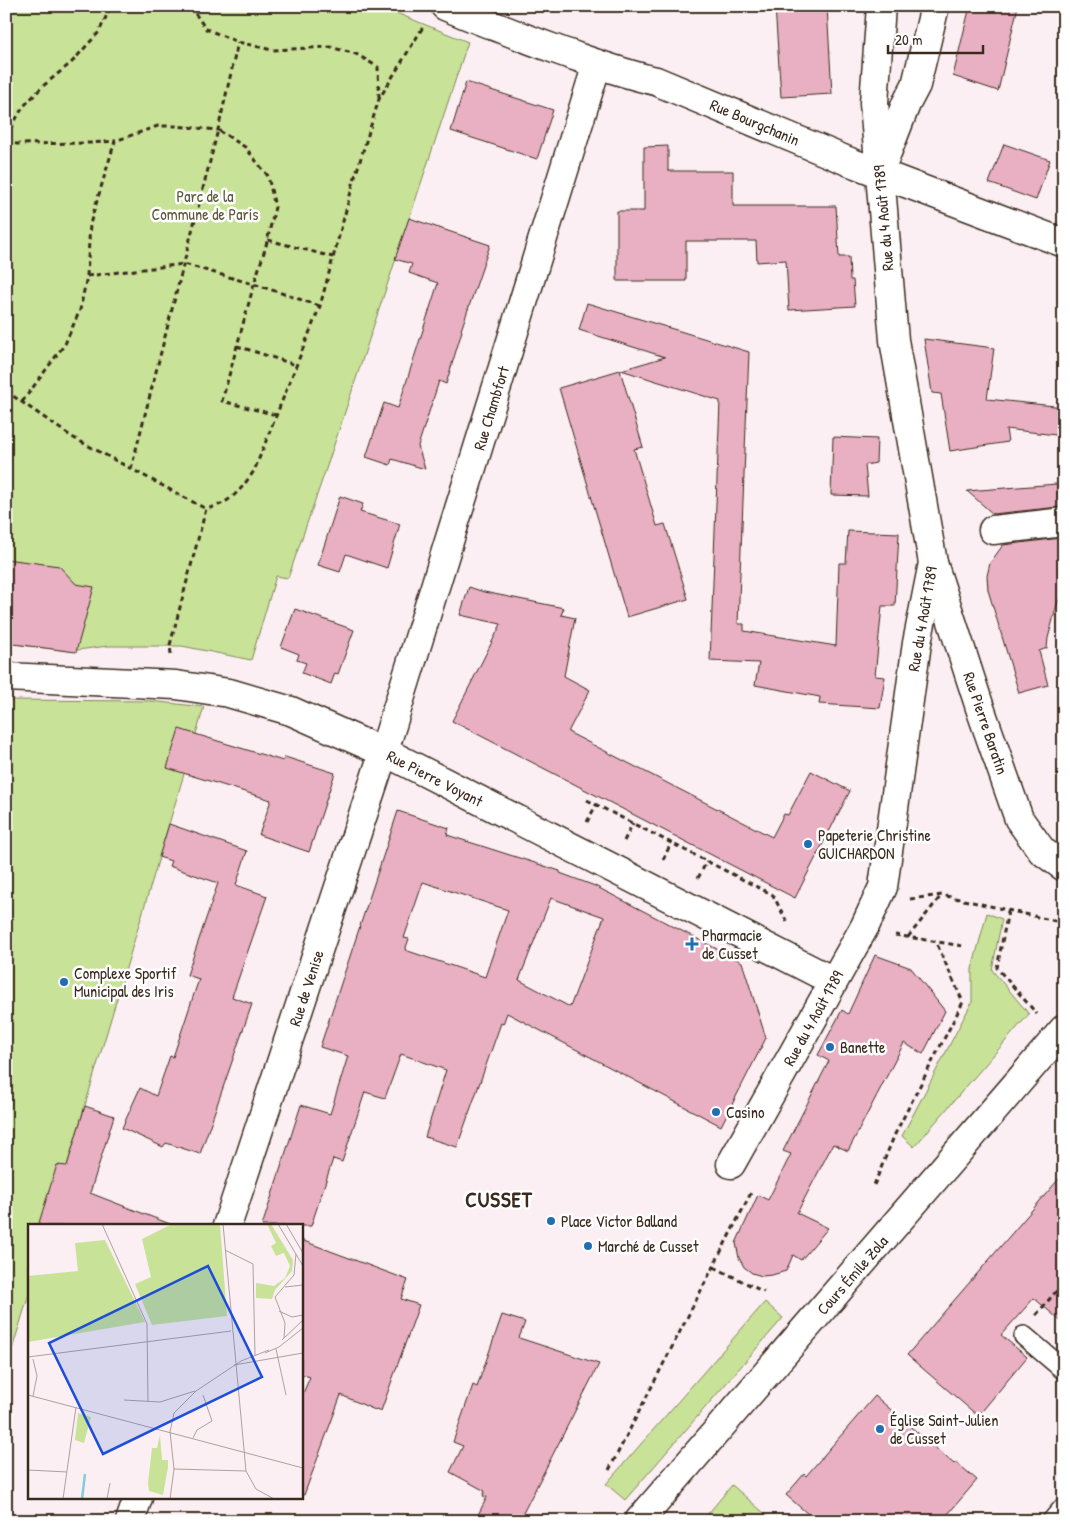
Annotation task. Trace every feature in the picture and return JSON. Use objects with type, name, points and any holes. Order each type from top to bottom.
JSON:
[{"type":"street","name":"Rue du 4 Août 1789","points":[[731,1164],[865,926],[883,887],[917,643],[933,563],[894,340],[874,103],[881,6]]},
{"type":"street","points":[[879,173],[906,104],[916,85],[935,6]]},
{"type":"street","name":"Rue Bourgchanin","points":[[436,14],[502,29],[597,64],[633,76],[656,81],[850,162],[1064,243]]},
{"type":"street","name":"Rue Chambfort","points":[[384,751],[597,64]]},
{"type":"street","points":[[993,530],[1064,522]]},
{"type":"street","name":"Rue Pierre Baratin","points":[[933,563],[980,708],[1019,819],[1042,851],[1064,867]]},
{"type":"street","name":"Rue Pierre Voyant","points":[[6,677],[176,685],[229,692],[291,710],[384,751],[833,981]]},
{"type":"street","name":"Rue de Venise","points":[[229,1224],[384,751]]},
{"type":"street","name":"Cours Émile Zola","points":[[639,1521],[1064,1028]]},
{"type":"street","points":[[130,1521],[137,1500]]},
{"type":"lane","points":[[1024,1336],[1064,1370]]},
{"type":"lane","points":[[1052,1521],[1064,1506]]},
{"type":"path","points":[[6,136],[13,122],[30,100],[43,86],[72,62],[99,32],[111,6]]},
{"type":"path","points":[[190,6],[206,29],[238,42],[272,50],[330,47],[356,54],[378,67],[379,99]]},
{"type":"path","points":[[6,391],[72,437],[206,509],[221,505],[238,493],[254,472],[320,306],[379,99],[436,14]]},
{"type":"path","points":[[131,469],[218,130],[238,42]]},
{"type":"path","points":[[6,142],[18,144],[115,141],[158,126],[176,126],[218,130],[245,147],[268,176],[275,207],[268,240],[222,401],[276,415]]},
{"type":"path","points":[[22,402],[64,344],[80,310],[86,276],[90,224],[115,141]]},
{"type":"path","points":[[268,240],[333,257]]},
{"type":"path","points":[[86,276],[184,264],[254,284],[320,306]]},
{"type":"path","points":[[237,346],[296,364]]},
{"type":"path","points":[[170,647],[206,509]]},
{"type":"path","points":[[587,800],[773,895],[787,922]]},
{"type":"path","points":[[588,819],[596,805]]},
{"type":"path","points":[[625,838],[633,823]]},
{"type":"path","points":[[664,858],[671,843]]},
{"type":"path","points":[[699,876],[707,861]]},
{"type":"path","points":[[917,898],[942,896],[1064,924]]},
{"type":"path","points":[[908,937],[942,896]]},
{"type":"path","points":[[1008,911],[997,968],[1037,1014]]},
{"type":"path","points":[[888,934],[963,946]]},
{"type":"path","points":[[874,1185],[895,1134],[963,1002],[936,942]]},
{"type":"path","points":[[609,1470],[752,1192]]},
{"type":"path","points":[[714,1267],[764,1292]]},
{"type":"path","points":[[1024,1336],[1021,1333],[1064,1282]]},
{"type":"green space","name":"Parc de la Commune de Paris","points":[[6,6],[379,6],[468,42],[288,578],[276,576],[251,660],[182,646],[108,646],[70,651],[6,643]]},
{"type":"green space","name":"Complexe Sportif Municipal des Iris","points":[[6,700],[150,701],[204,707],[50,1224],[28,1224],[28,1297],[6,1369]]},
{"type":"green space","points":[[987,913],[1002,919],[992,970],[1029,1014],[914,1147],[902,1136],[972,1002],[972,969]]},
{"type":"green space","points":[[765,1302],[783,1318],[625,1500],[606,1484]]},
{"type":"green space","points":[[732,1485],[773,1521],[702,1521]]},
{"type":"building","points":[[775,6],[827,6],[832,94],[781,97]]},
{"type":"building","points":[[970,6],[1018,6],[998,91],[953,76]]},
{"type":"building","points":[[466,82],[553,110],[537,159],[451,131]]},
{"type":"building","points":[[1004,144],[1050,160],[1036,200],[989,183]]},
{"type":"building","points":[[668,146],[668,171],[733,171],[733,206],[836,206],[839,257],[849,257],[850,280],[853,280],[855,306],[789,310],[786,260],[757,262],[756,241],[686,241],[686,281],[617,281],[617,211],[644,211],[644,147]]},
{"type":"building","points":[[409,218],[490,245],[461,330],[446,384],[439,381],[418,446],[425,469],[392,459],[390,465],[366,457],[384,403],[398,408],[438,283],[409,273],[412,264],[395,259]]},
{"type":"building","points":[[587,303],[749,352],[738,624],[744,624],[744,631],[836,646],[839,563],[846,563],[848,531],[899,533],[895,606],[882,606],[875,676],[885,677],[880,708],[819,704],[820,697],[755,685],[759,663],[710,661],[720,401],[621,370],[665,357],[579,330]]},
{"type":"building","points":[[924,339],[994,348],[987,399],[1064,407],[1064,436],[1006,429],[1008,442],[950,451],[941,394],[932,393]]},
{"type":"building","points":[[620,370],[643,447],[634,449],[657,526],[665,524],[688,599],[627,617],[559,388]]},
{"type":"building","points":[[833,437],[877,439],[876,463],[865,465],[868,496],[831,495]]},
{"type":"building","points":[[1057,484],[1059,507],[993,514],[967,491]]},
{"type":"building","points":[[340,496],[363,504],[360,512],[400,524],[387,568],[346,554],[340,572],[318,565]]},
{"type":"building","points":[[1064,539],[1064,596],[1058,601],[1047,648],[1039,651],[1048,685],[1019,693],[988,590],[987,576],[990,563],[1003,545]]},
{"type":"building","points":[[6,559],[59,566],[76,584],[94,587],[76,652],[6,643]]},
{"type":"building","points":[[469,587],[484,592],[564,608],[561,615],[575,618],[564,676],[590,690],[568,732],[772,837],[784,814],[788,815],[811,771],[850,791],[795,898],[452,721],[501,624],[460,615]]},
{"type":"building","points":[[295,609],[354,630],[338,674],[335,673],[331,684],[302,673],[306,663],[297,660],[299,654],[281,647]]},
{"type":"building","points":[[179,729],[283,761],[285,757],[335,773],[309,852],[259,835],[271,800],[167,768]]},
{"type":"building","points":[[398,811],[449,828],[447,835],[560,871],[560,873],[595,886],[742,962],[766,1038],[721,1126],[507,1013],[503,1024],[501,1023],[457,1147],[425,1137],[446,1070],[401,1054],[385,1098],[365,1092],[342,1162],[333,1159],[311,1226],[302,1226],[302,1224],[263,1224],[301,1105],[330,1114],[348,1056],[320,1047]],"holes":[[[423,882],[508,910],[485,977],[405,950],[409,939],[404,938]],[[551,898],[604,917],[570,1007],[519,980]]]},
{"type":"building","points":[[169,824],[247,851],[236,885],[267,896],[232,997],[252,1004],[200,1154],[166,1143],[163,1147],[122,1128],[140,1088],[156,1096],[170,1056],[173,1057],[199,979],[187,975],[218,883],[169,866],[171,861],[159,857]]},
{"type":"building","points":[[875,955],[911,968],[945,1011],[923,1054],[904,1043],[848,1151],[833,1144],[797,1213],[828,1228],[801,1260],[793,1255],[786,1271],[762,1276],[752,1273],[744,1267],[739,1258],[736,1243],[758,1195],[768,1200],[791,1154],[783,1151],[829,1061],[818,1055],[842,1010],[848,1014]]},
{"type":"building","points":[[85,1106],[114,1116],[90,1193],[170,1224],[39,1224],[57,1165],[67,1166]]},
{"type":"building","points":[[1064,1173],[1064,1324],[1034,1298],[1001,1335],[1027,1357],[978,1416],[907,1355]]},
{"type":"building","points":[[302,1240],[408,1280],[401,1299],[419,1305],[381,1411],[341,1395],[304,1495],[302,1494],[302,1396],[310,1377],[302,1374]]},
{"type":"building","points":[[502,1315],[525,1322],[519,1338],[599,1364],[519,1521],[475,1521],[487,1497],[483,1496],[485,1491],[450,1472],[463,1446],[453,1442],[473,1385],[477,1387]]},
{"type":"building","name":"Église Saint-Julien de Cusset","points":[[875,1396],[954,1464],[956,1462],[977,1480],[942,1521],[816,1521],[786,1495],[804,1474],[806,1476]]},
{"type":"place","name":"Papeterie Christine GUICHARDON","points":[[808,844]]},
{"type":"place","name":"Pharmacie de Cusset","points":[[692,944]]},
{"type":"place","name":"Complexe Sportif Municipal des Iris","points":[[64,982]]},
{"type":"place","name":"Banette","points":[[830,1047]]},
{"type":"place","name":"Casino","points":[[716,1112]]},
{"type":"place","name":"Place Victor Balland","points":[[551,1221]]},
{"type":"place","name":"Marché de Cusset","points":[[588,1246]]},
{"type":"place","name":"Église Saint-Julien de Cusset","points":[[880,1429]]},
{"type":"district","name":"CUSSET","points":[[499,1200]]}]
